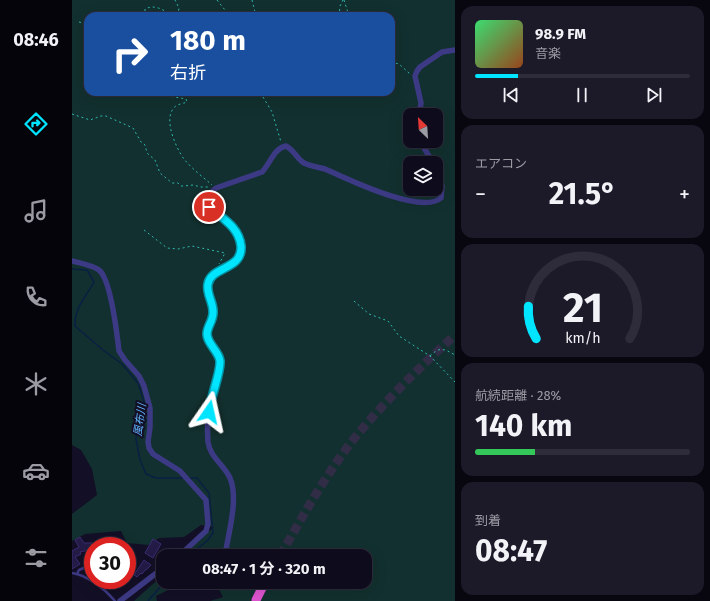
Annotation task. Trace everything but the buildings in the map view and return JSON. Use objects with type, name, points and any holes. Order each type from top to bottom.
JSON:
[{"type":"highway","points":[[256,600],[262,589]]},
{"type":"street","points":[[420,108],[421,103],[414,76],[420,66],[442,52],[455,50]]},
{"type":"street","points":[[227,549],[234,503],[230,478],[213,454],[208,443],[210,401],[220,366],[217,353],[209,341],[207,334],[214,311],[207,288],[208,282],[213,275],[238,259],[241,254],[241,245],[234,227],[209,207],[207,196],[214,187],[262,172],[277,151],[286,146],[290,148],[304,163],[323,168],[364,187],[404,200],[431,203],[438,201],[441,196]]},
{"type":"street","points":[[72,261],[98,269],[104,274],[109,290],[119,351],[139,376],[144,386],[150,408],[149,448],[153,454],[180,471],[206,500],[208,524],[206,531],[187,549]]},
{"type":"street","points":[[120,601],[156,573]]},
{"type":"lane","points":[[77,574],[84,568]]},
{"type":"lane","points":[[72,573],[77,574],[102,589],[115,601]]},
{"type":"path","points":[[175,0],[179,8],[178,12]]},
{"type":"path","points":[[217,0],[225,12]]},
{"type":"path","points":[[252,0],[255,12]]},
{"type":"path","points":[[339,12],[340,6],[344,0]]},
{"type":"path","points":[[344,0],[348,12]]},
{"type":"path","points":[[145,12],[145,9],[149,7],[163,9],[168,12]]},
{"type":"path","points":[[79,22],[84,23]]},
{"type":"path","points":[[395,63],[399,64],[408,73],[414,76]]},
{"type":"path","points":[[169,96],[186,99],[187,102],[178,104],[173,109],[169,121],[172,132],[184,159],[214,187]]},
{"type":"path","points":[[263,96],[272,112],[282,147]]},
{"type":"path","points":[[72,114],[90,120],[101,116],[106,116],[133,128],[141,142],[145,145],[147,153],[155,160],[160,173],[172,183],[178,183],[184,186],[193,185],[201,187],[214,187]]},
{"type":"path","points":[[144,230],[167,248],[178,249],[192,246],[225,253],[219,264]]},
{"type":"path","points":[[354,301],[369,314],[388,321],[399,336],[430,356],[455,382]]},
{"type":"path","points":[[430,356],[441,349],[455,355]]},
{"type":"green space","points":[[72,0],[455,0],[455,601],[210,601],[223,597],[219,589],[372,589],[372,549],[187,549],[214,527],[201,525],[184,537],[159,538],[148,545],[136,544],[136,537],[124,537],[121,531],[85,534],[72,541],[72,514],[97,495],[92,469],[81,450],[72,445]]},
{"type":"green space","points":[[156,581],[156,589],[170,589],[156,596],[157,601],[134,601]]},
{"type":"waterway","name":"風布川","points":[[72,269],[87,270],[94,282],[78,308],[75,326],[122,364],[138,383],[144,402],[138,424],[136,439],[140,460],[146,474],[156,478],[185,478]]},
{"type":"waterway","name":"風布川","points":[[188,478],[197,478],[209,493],[213,533],[207,541],[197,549]]},
{"type":"waterway","name":"風布川","points":[[148,601],[159,589]]},
{"type":"tunnel","points":[[284,549],[326,478],[357,435],[404,384],[455,335]]},
{"type":"route","points":[[209,207],[234,227],[241,245],[241,254],[238,259],[213,275],[208,282],[207,288],[214,311],[207,334],[209,341],[220,360],[220,366],[210,401],[209,412]]}]
